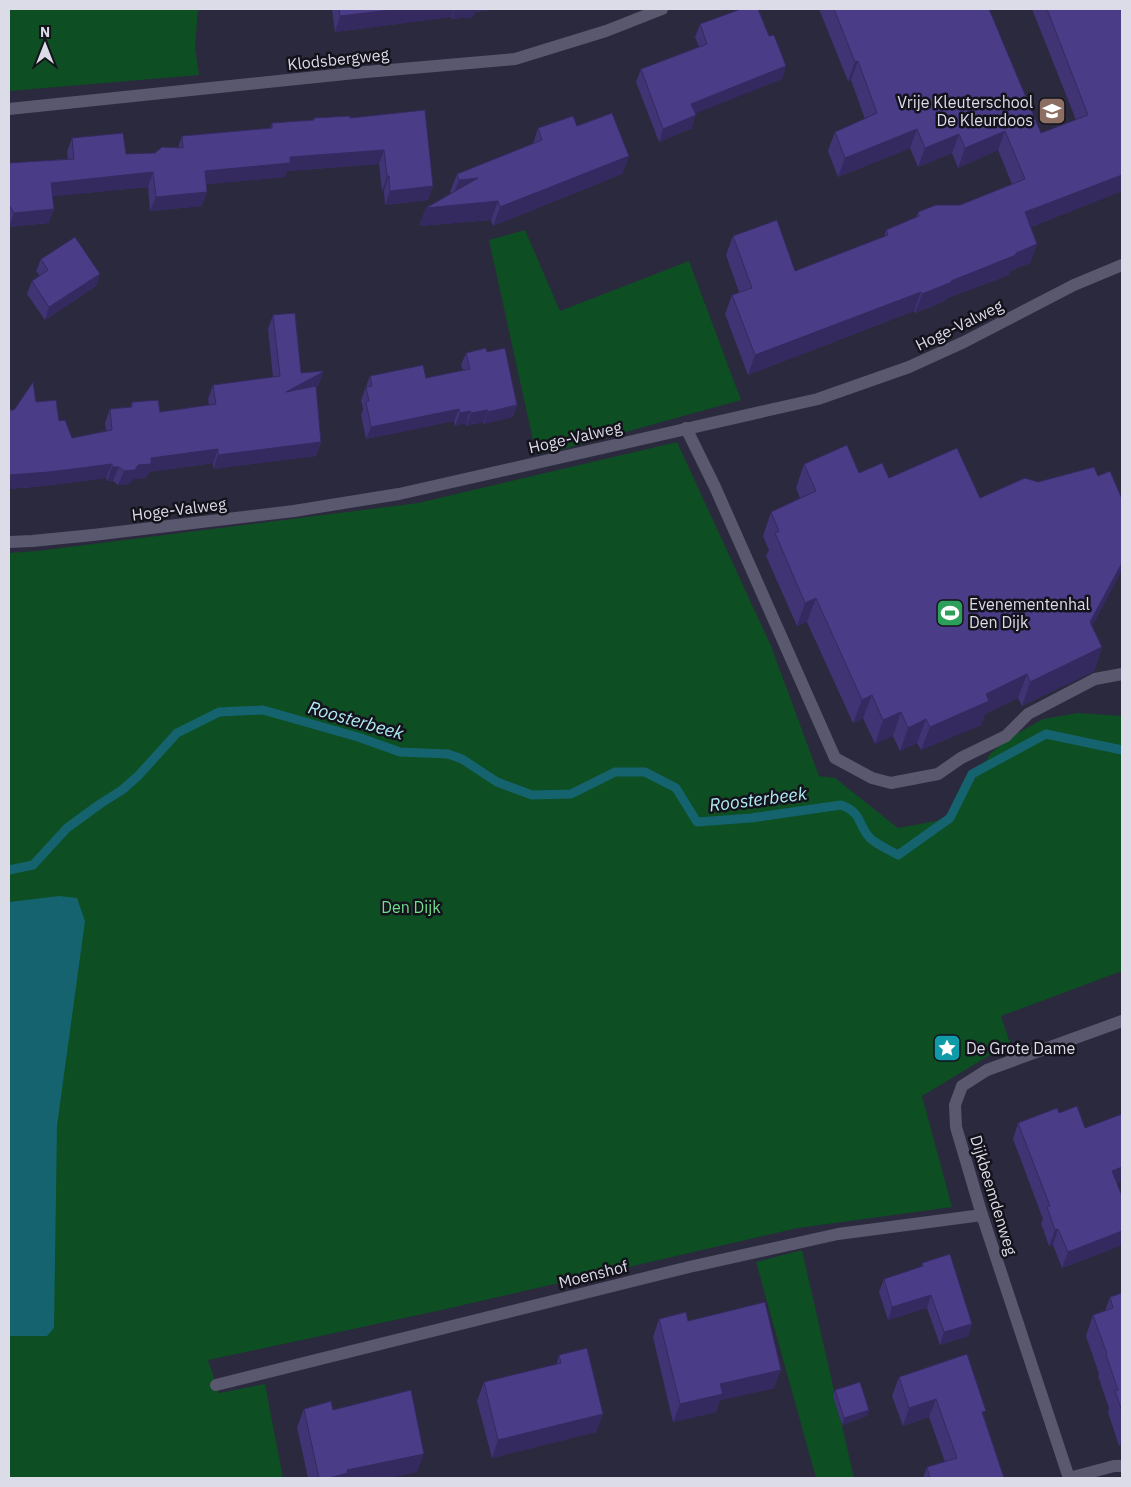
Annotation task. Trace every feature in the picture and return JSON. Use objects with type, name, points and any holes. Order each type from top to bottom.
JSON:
[{"type":"street","name":"Klodsbergweg","points":[[9,109],[356,73],[515,59],[606,31],[662,9]]},
{"type":"street","name":"Hoge-Valweg","points":[[9,542],[92,535],[294,511],[399,494],[818,399],[909,367],[964,342],[1074,285],[1122,265]]},
{"type":"street","points":[[686,428],[719,496],[835,758],[872,778],[891,783],[938,774],[961,758],[1006,736],[1028,714],[1095,679],[1122,674]]},
{"type":"street","name":"Dijkbeemdenweg","points":[[1069,1478],[982,1215],[956,1127],[955,1105],[962,1086],[987,1070],[1122,1021]]},
{"type":"street","name":"Moenshof","points":[[216,1385],[689,1267],[838,1234],[982,1215]]},
{"type":"street","points":[[1069,1478],[1114,1466],[1122,1466]]},
{"type":"green space","points":[[9,9],[198,9],[195,47],[199,75],[9,91]]},
{"type":"green space","points":[[525,230],[560,311],[689,261],[741,400],[557,451],[536,454],[489,240]]},
{"type":"green space","name":"Den Dijk","points":[[677,442],[771,646],[819,776],[835,778],[898,828],[936,821],[953,815],[990,754],[1004,741],[1043,719],[1078,713],[1122,716],[1122,971],[1001,1016],[1010,1043],[922,1096],[952,1207],[798,1228],[446,1309],[208,1360],[219,1393],[265,1384],[283,1478],[9,1478],[9,553],[418,503]]},
{"type":"green space","points":[[802,1250],[854,1478],[816,1478],[756,1262]]},
{"type":"shaded area","points":[[59,896],[77,898],[85,921],[57,1126],[54,1328],[47,1336],[9,1336],[9,902]]},
{"type":"building","points":[[339,9],[398,9],[340,16]]},
{"type":"building","points":[[741,9],[758,9],[769,36],[774,35],[786,66],[691,104],[696,115],[663,129],[641,69],[707,44],[700,24]]},
{"type":"building","points":[[834,9],[989,9],[1041,133],[1088,115],[1047,9],[1122,9],[1122,175],[1025,212],[1037,244],[1016,253],[1016,255],[922,294],[921,292],[755,355],[732,295],[752,288],[733,236],[777,220],[795,271],[888,235],[886,230],[919,216],[918,212],[936,205],[960,205],[1025,179],[1005,131],[965,148],[959,134],[925,148],[917,129],[845,158],[835,132],[877,113],[858,61],[855,62]]},
{"type":"building","points":[[425,110],[433,186],[390,191],[384,150],[290,157],[290,163],[205,171],[207,192],[156,197],[153,172],[51,183],[54,209],[14,213],[9,205],[9,163],[74,159],[72,138],[123,133],[126,154],[155,153],[162,147],[183,148],[182,136],[272,128],[272,123],[314,120],[314,118],[350,116],[350,118]]},
{"type":"building","points":[[612,113],[629,156],[500,207],[498,201],[426,208],[478,178],[459,180],[457,174],[542,140],[538,128],[573,116],[577,126]]},
{"type":"building","points":[[75,237],[100,274],[49,307],[32,281],[48,270],[41,259]]},
{"type":"building","points":[[295,313],[301,373],[323,372],[286,392],[316,386],[321,442],[218,455],[218,449],[151,458],[151,464],[138,465],[135,470],[124,471],[119,467],[112,467],[112,464],[9,475],[9,410],[14,410],[33,382],[36,402],[56,400],[59,421],[65,420],[72,438],[112,430],[110,409],[132,407],[132,402],[158,400],[160,412],[216,404],[213,385],[280,376],[273,315]]},
{"type":"building","points":[[486,348],[487,352],[505,348],[517,405],[488,412],[488,410],[460,413],[459,409],[371,427],[366,402],[369,401],[366,387],[372,386],[370,376],[423,365],[426,378],[470,369],[466,353]]},
{"type":"building","name":"Evenementenhal Den Dijk","points":[[847,445],[859,473],[882,463],[889,478],[957,448],[980,498],[1025,478],[1038,482],[1094,467],[1098,476],[1110,471],[1122,499],[1122,563],[1090,622],[1102,647],[1030,682],[1027,674],[986,694],[989,701],[930,727],[926,719],[908,728],[901,712],[883,720],[872,695],[862,700],[816,598],[805,603],[775,533],[779,531],[771,512],[816,491],[804,464]]},
{"type":"building","points":[[1077,1106],[1085,1128],[1122,1114],[1122,1167],[1112,1171],[1122,1196],[1122,1231],[1068,1252],[1058,1229],[1055,1230],[1047,1207],[1050,1206],[1018,1123],[1057,1108],[1059,1113]]},
{"type":"building","points":[[950,1254],[972,1324],[944,1332],[931,1295],[892,1307],[884,1279],[923,1266],[922,1263]]},
{"type":"building","points":[[1122,1293],[1122,1411],[1115,1391],[1118,1390],[1093,1315],[1113,1308],[1110,1297]]},
{"type":"building","points":[[765,1302],[781,1370],[720,1384],[723,1394],[680,1404],[659,1319],[686,1312],[688,1321]]},
{"type":"building","points":[[587,1348],[603,1414],[498,1440],[484,1382],[561,1363],[559,1355]]},
{"type":"building","points":[[967,1354],[986,1411],[982,1412],[1004,1478],[930,1478],[927,1467],[957,1458],[936,1399],[909,1408],[899,1377]]},
{"type":"building","points":[[860,1382],[869,1410],[844,1418],[835,1390]]},
{"type":"building","points":[[411,1390],[424,1454],[347,1470],[348,1473],[329,1478],[319,1478],[304,1409],[331,1401],[333,1410]]},
{"type":"waterway","name":"Roosterbeek","points":[[9,870],[33,865],[67,828],[122,790],[138,776],[177,733],[219,712],[263,710],[358,737],[400,752],[448,754],[462,759],[497,782],[532,795],[571,794],[615,772],[645,772],[676,788],[697,822],[751,818],[841,805],[856,815],[873,841],[898,855],[950,818],[972,774],[1046,734],[1122,750]]},
{"type":"place","name":"Vrije Kleuterschool De Kleurdoos","points":[[1052,111]]},
{"type":"place","name":"Evenementenhal Den Dijk","points":[[950,613]]},
{"type":"place","name":"De Grote Dame","points":[[947,1048]]}]
